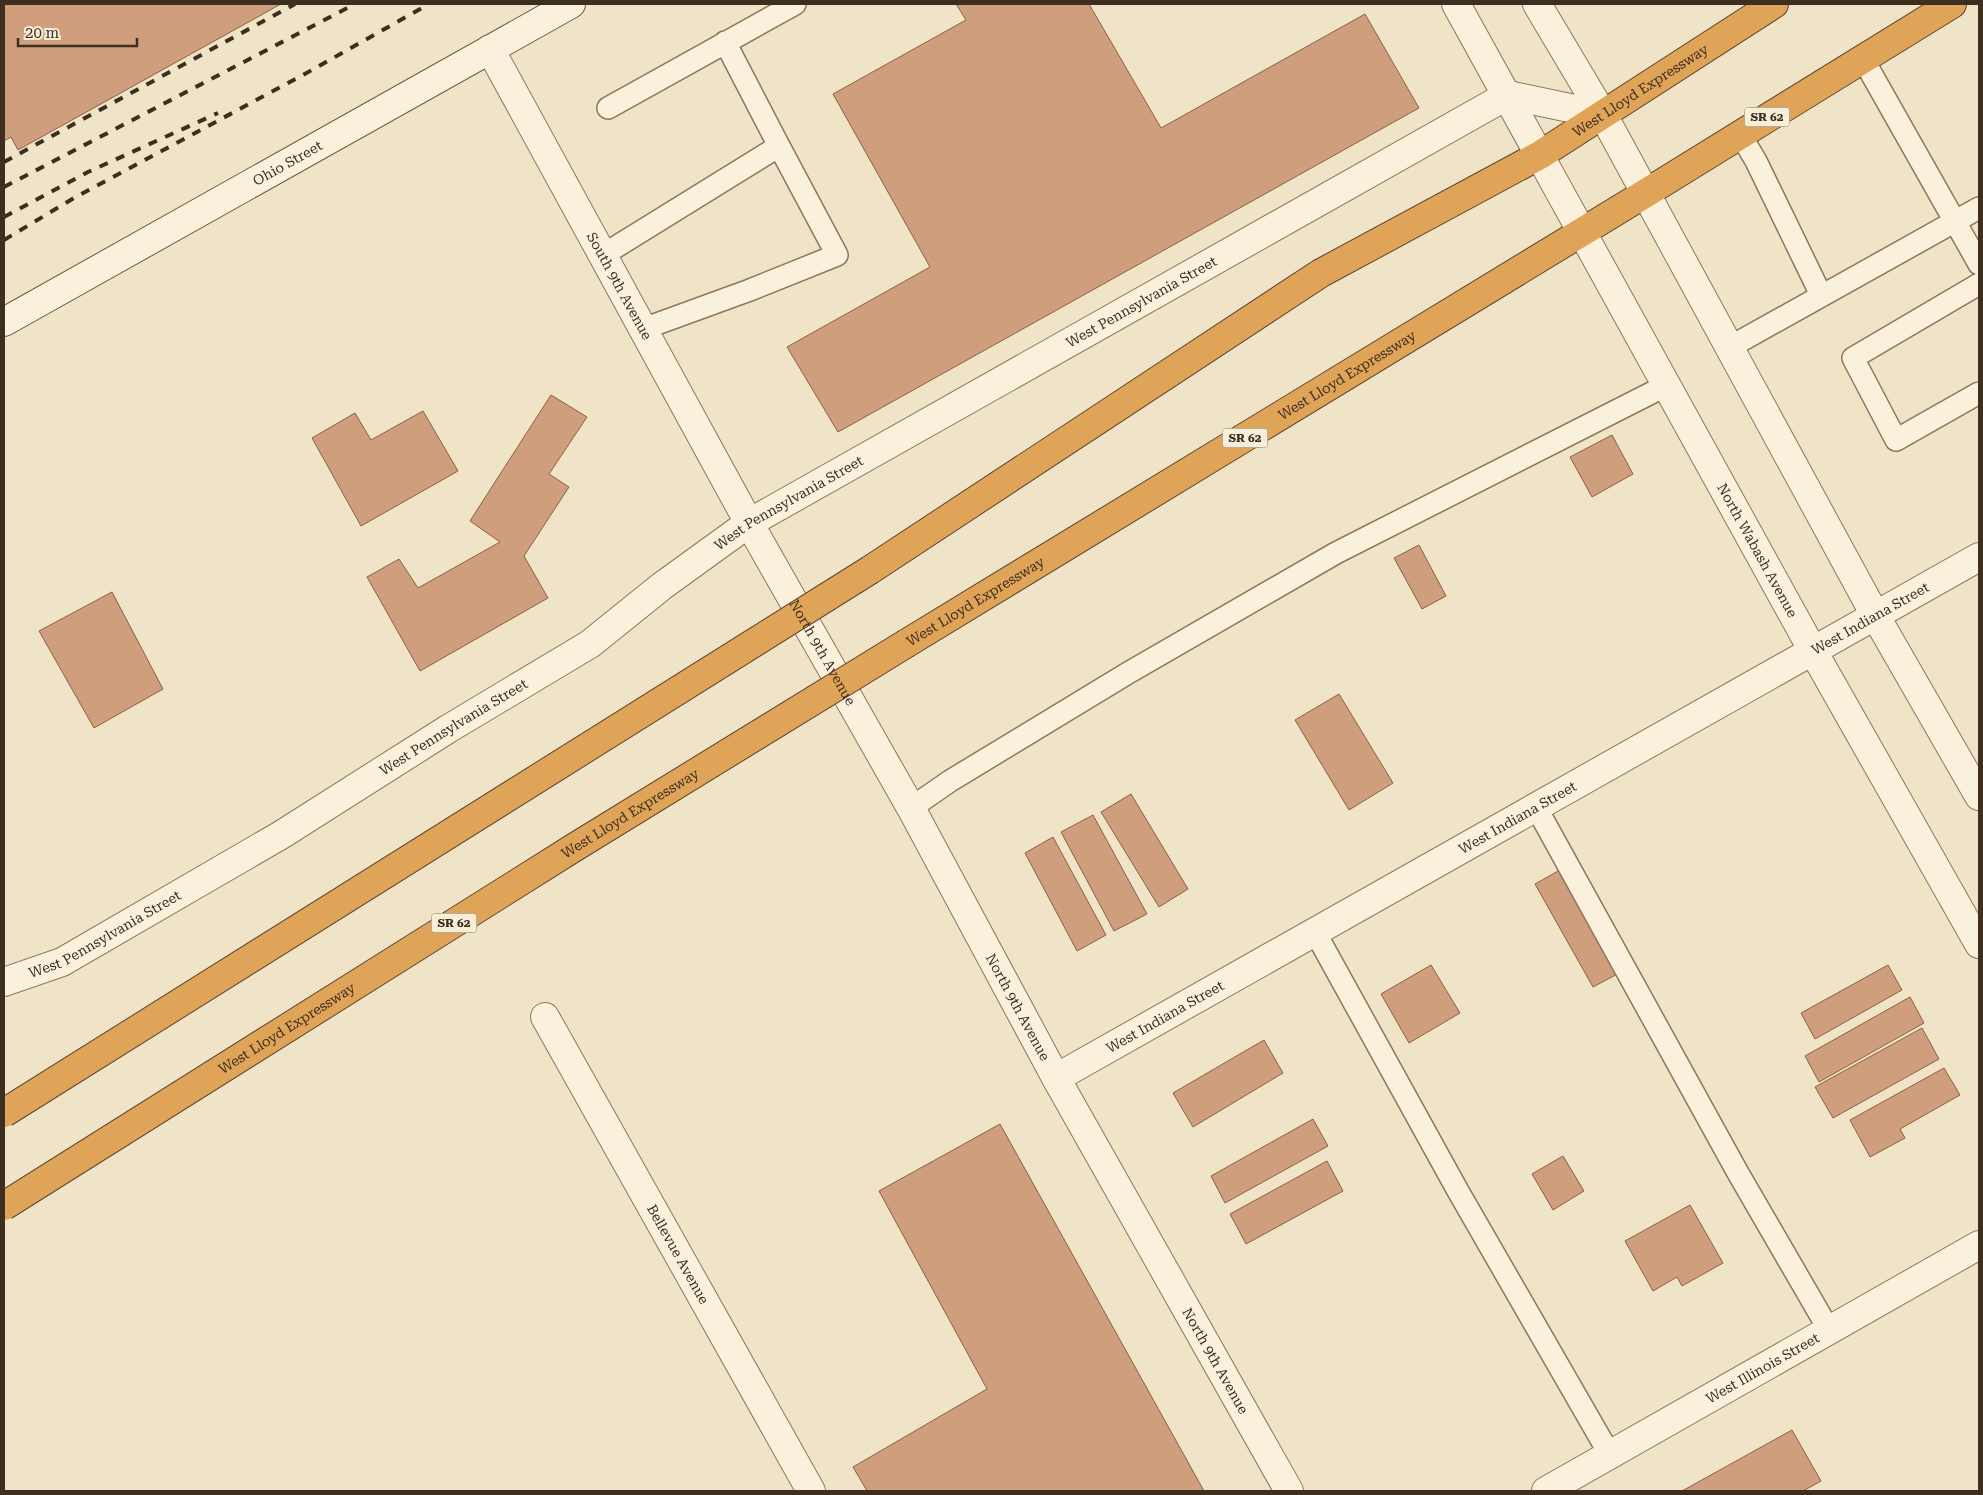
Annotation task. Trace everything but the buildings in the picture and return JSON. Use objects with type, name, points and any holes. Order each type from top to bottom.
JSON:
[{"type":"highway","name":"West Lloyd Expressway","points":[[4,1113],[870,570],[1321,273],[1540,155],[1774,4]]},
{"type":"highway","name":"West Lloyd Expressway","points":[[4,1206],[575,847],[1582,231],[1646,194],[1952,4]]},
{"type":"street","name":"Ohio Street","points":[[4,322],[572,4]]},
{"type":"street","name":"North Wabash Avenue","points":[[1456,4],[1508,95],[1813,651],[1979,944]]},
{"type":"street","points":[[1537,4],[1603,114],[1875,615],[1979,796]]},
{"type":"street","name":"South 9th Avenue","points":[[490,49],[748,523]]},
{"type":"street","points":[[1508,95],[1603,114]]},
{"type":"street","name":"West Pennsylvania Street","points":[[4,982],[68,959],[281,834],[448,729],[590,644],[662,586],[748,523],[1508,95]]},
{"type":"street","name":"North 9th Avenue","points":[[748,523],[911,808],[1056,1078],[1289,1491]]},
{"type":"street","name":"West Indiana Street","points":[[1056,1078],[1979,557]]},
{"type":"street","name":"Bellevue Avenue","points":[[545,1017],[811,1491]]},
{"type":"street","name":"West Illinois Street","points":[[1546,1491],[1979,1244]]},
{"type":"lane","points":[[608,108],[794,4]]},
{"type":"lane","points":[[643,329],[750,290],[837,255],[725,42]]},
{"type":"lane","points":[[1863,59],[1979,264]]},
{"type":"lane","points":[[1740,134],[1756,161],[1821,295]]},
{"type":"lane","points":[[602,255],[779,146]]},
{"type":"lane","points":[[1730,347],[1979,208]]},
{"type":"lane","points":[[1979,284],[1853,358],[1896,440],[1979,393]]},
{"type":"lane","points":[[911,808],[950,781],[1128,673],[1336,553],[1667,385]]},
{"type":"lane","points":[[1536,807],[1738,1173],[1829,1330]]},
{"type":"lane","points":[[1315,932],[1458,1191],[1610,1455]]},
{"type":"railway","points":[[4,162],[295,4]]},
{"type":"railway","points":[[4,187],[355,4]]},
{"type":"railway","points":[[4,240],[74,198],[303,75],[429,4]]},
{"type":"railway","points":[[4,217],[88,172],[218,113]]}]
